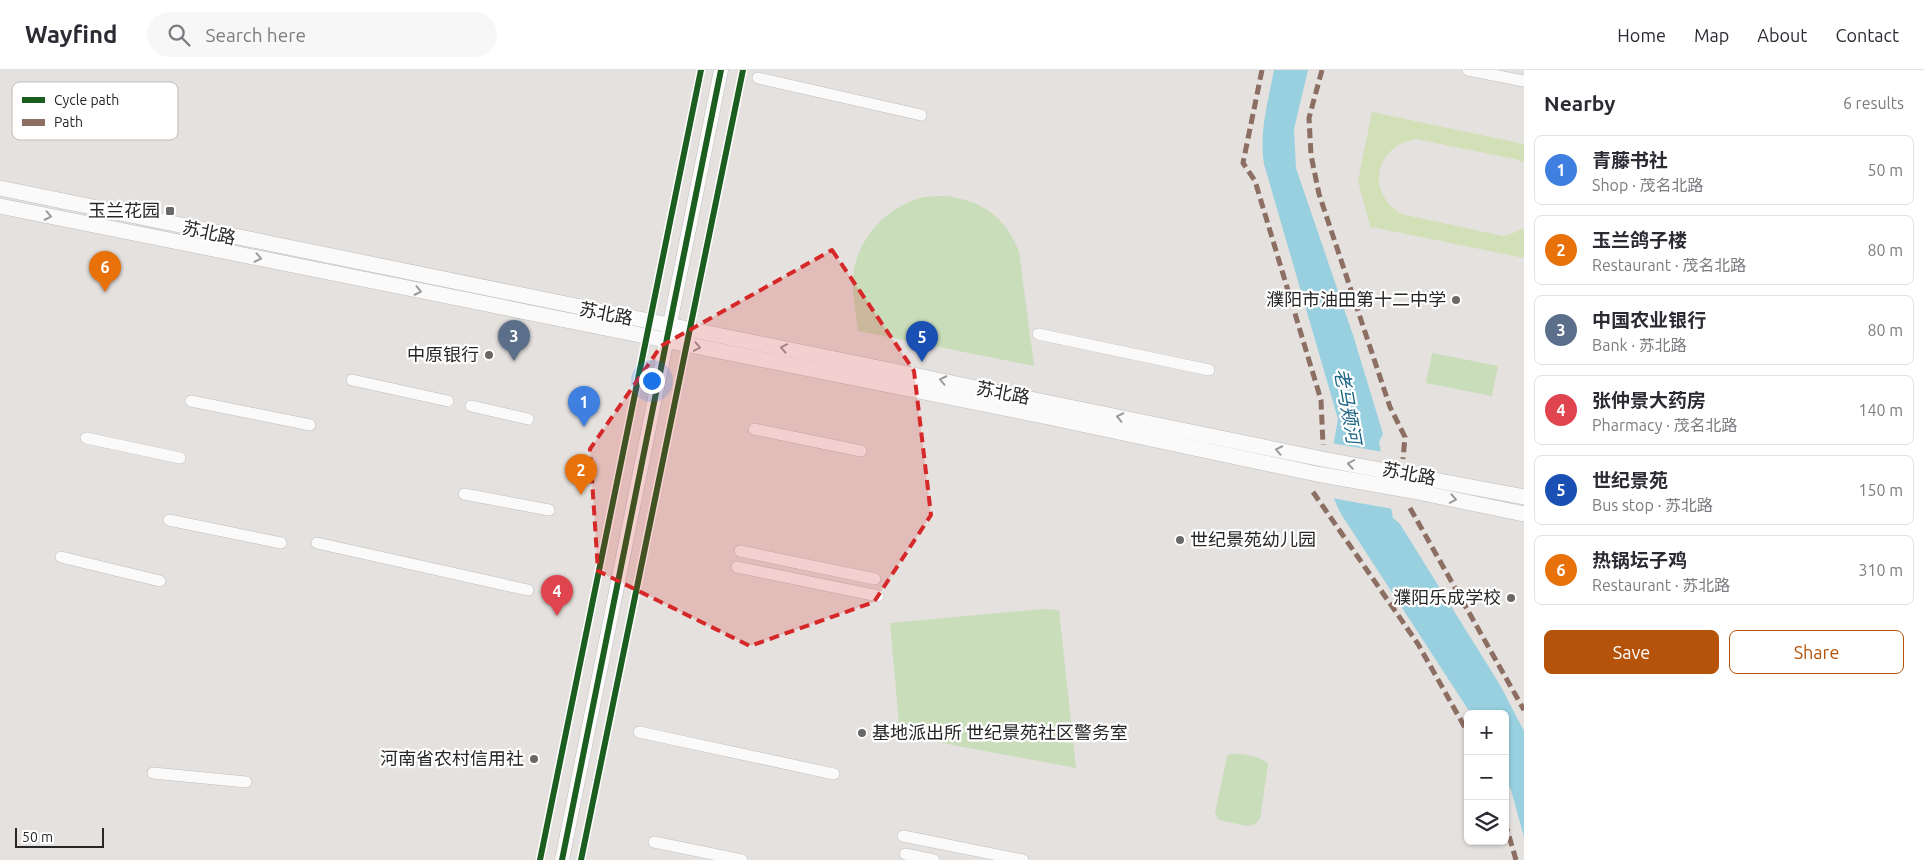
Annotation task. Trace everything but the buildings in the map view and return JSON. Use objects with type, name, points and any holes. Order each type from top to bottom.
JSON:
[{"type":"main road","name":"苏北路","points":[[0,188],[1327,460],[1524,497]]},
{"type":"main road","name":"苏北路","points":[[0,206],[1524,514]]},
{"type":"street","points":[[562,860],[721,70]]},
{"type":"street","points":[[1468,70],[1505,74],[1524,81]]},
{"type":"street","points":[[758,78],[921,115]]},
{"type":"street","points":[[1038,334],[1209,370]]},
{"type":"street","points":[[352,380],[448,401]]},
{"type":"street","points":[[191,401],[310,425]]},
{"type":"street","points":[[471,406],[528,419]]},
{"type":"street","points":[[754,430],[861,451]]},
{"type":"street","points":[[86,438],[180,458]]},
{"type":"street","points":[[464,494],[549,510]]},
{"type":"street","points":[[169,520],[281,543]]},
{"type":"street","points":[[317,543],[528,590]]},
{"type":"street","points":[[740,551],[875,578]]},
{"type":"street","points":[[61,557],[160,581]]},
{"type":"street","points":[[737,567],[878,596]]},
{"type":"street","points":[[639,732],[834,774]]},
{"type":"street","points":[[153,773],[246,782]]},
{"type":"street","points":[[903,836],[1023,860]]},
{"type":"street","points":[[654,842],[742,860]]},
{"type":"street","points":[[905,854],[934,860]]},
{"type":"highlighted area","points":[[832,250],[914,371],[931,515],[874,602],[750,646],[598,571],[590,449],[661,346]]},
{"type":"green space","points":[[1372,112],[1524,144],[1524,163],[1519,160],[1416,139],[1402,143],[1391,151],[1384,160],[1379,182],[1382,194],[1390,205],[1401,214],[1503,236],[1524,228],[1524,258],[1372,227],[1371,229],[1358,181]]},
{"type":"green space","points":[[947,196],[972,202],[982,207],[1007,228],[1013,239],[1019,251],[1034,366],[858,331],[853,278],[855,264],[867,238],[886,216],[911,201],[924,197]]},
{"type":"green space","points":[[1432,353],[1498,366],[1492,396],[1426,383]]},
{"type":"green space","points":[[1044,609],[1059,610],[1076,768],[900,735],[890,623]]},
{"type":"green space","points":[[1229,754],[1256,757],[1268,764],[1260,819],[1255,824],[1247,826],[1219,820],[1215,813]]},
{"type":"water","name":"老马颊河","points":[[1274,70],[1308,70],[1294,129],[1296,168],[1354,338],[1383,434],[1379,442],[1393,518],[1400,524],[1500,685],[1524,731],[1524,837],[1509,786],[1509,710],[1468,710],[1341,514],[1333,497],[1334,442],[1338,419],[1264,164],[1263,129]]},
{"type":"pier","points":[[1331,443],[1383,452],[1393,509],[1331,498]]},
{"type":"marked path","points":[[1262,70],[1243,163],[1255,181],[1321,400],[1323,445]]},
{"type":"marked path","points":[[1322,70],[1309,118],[1311,155],[1319,194],[1390,407],[1405,437],[1403,459]]},
{"type":"marked path","points":[[1313,492],[1418,644],[1464,726]]},
{"type":"marked path","points":[[1410,508],[1524,710]]},
{"type":"marked path","points":[[1509,836],[1516,860]]},
{"type":"cycle path","points":[[540,860],[701,70]]},
{"type":"cycle path","points":[[562,860],[721,70]]},
{"type":"cycle path","points":[[581,860],[743,70]]},
{"type":"place","name":"玉兰花园","points":[[170,211]]},
{"type":"place","name":"热锅坛子鸡","points":[[105,292]]},
{"type":"place","name":"濮阳市油田第十二中学","points":[[1456,300]]},
{"type":"place","name":"中原银行","points":[[489,355]]},
{"type":"place","name":"中国农业银行","points":[[514,361]]},
{"type":"place","name":"世纪景苑","points":[[922,362]]},
{"type":"place","name":"青藤书社","points":[[584,427]]},
{"type":"place","name":"玉兰鸽子楼","points":[[581,495]]},
{"type":"place","name":"世纪景苑幼儿园","points":[[1180,540]]},
{"type":"place","name":"濮阳乐成学校","points":[[1511,598]]},
{"type":"place","name":"张仲景大药房","points":[[557,616]]},
{"type":"place","name":"基地派出所 世纪景苑社区警务室","points":[[862,733]]},
{"type":"place","name":"河南省农村信用社","points":[[534,759]]}]
